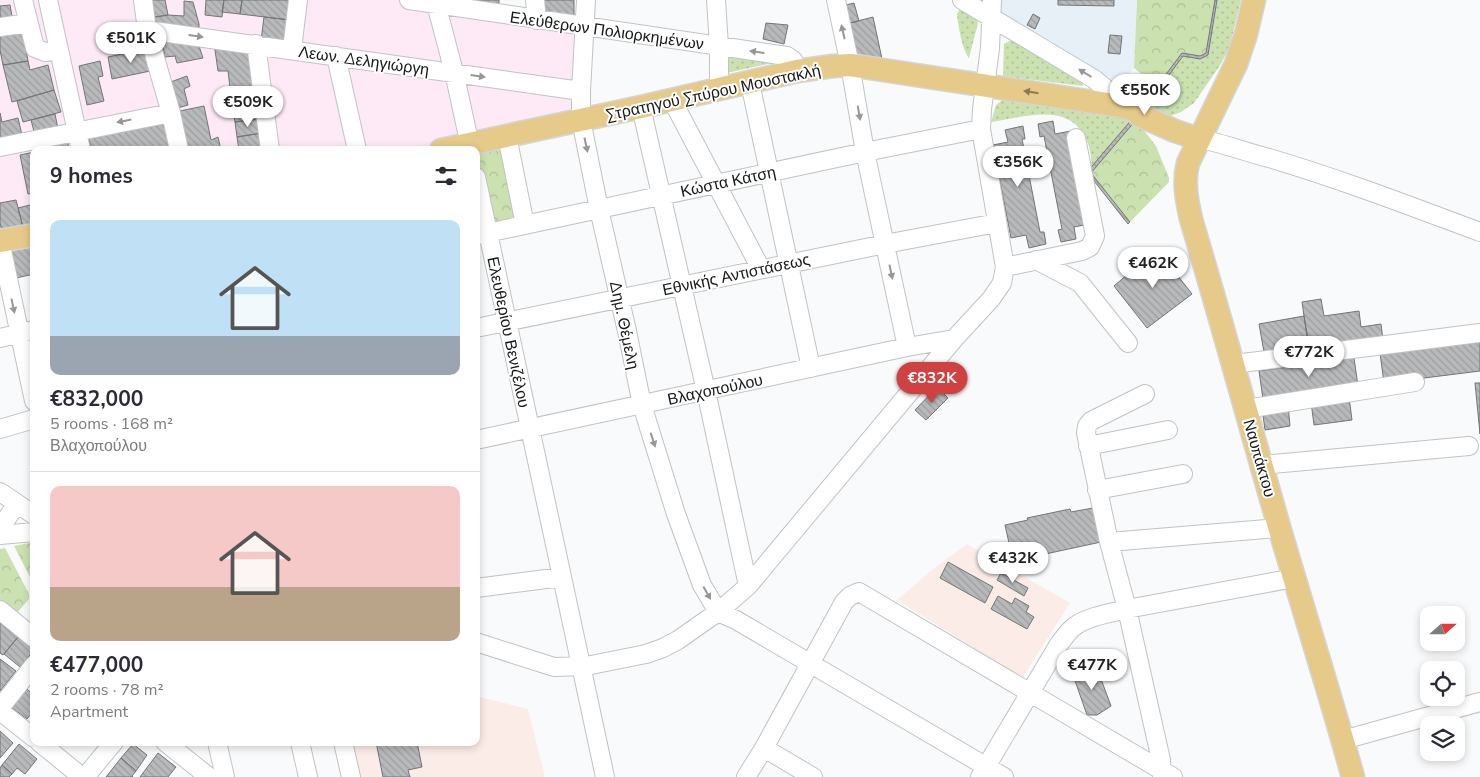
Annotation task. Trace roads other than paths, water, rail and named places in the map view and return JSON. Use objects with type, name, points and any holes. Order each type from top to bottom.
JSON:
[{"type":"main road","name":"Ναυπάκτου","points":[[1254,0],[1246,34],[1236,64],[1199,139],[1187,167],[1185,183],[1191,219],[1234,364],[1279,528],[1353,777]]},
{"type":"main road","name":"Στρατηγού Σπύρου Μουστακλή","points":[[473,146],[507,136],[672,100],[797,70],[850,64],[1130,110],[1175,131],[1199,139]]},
{"type":"main road","points":[[0,241],[30,235]]},
{"type":"street","points":[[23,0],[35,48],[45,52],[59,50]]},
{"type":"street","points":[[48,0],[80,146]]},
{"type":"street","points":[[143,0],[148,30],[178,146]]},
{"type":"street","points":[[292,50],[298,0]]},
{"type":"street","name":"Ελεύθερων Πολιορκημένων","points":[[409,0],[470,5],[537,20],[786,56],[793,60],[797,70]]},
{"type":"street","points":[[535,0],[537,20]]},
{"type":"street","name":"Δημ. Θέμελη","points":[[586,0],[581,120],[599,209],[642,405],[683,534],[702,586],[718,612]]},
{"type":"street","points":[[716,0],[719,89]]},
{"type":"street","points":[[836,0],[850,64],[865,152],[907,347]]},
{"type":"street","points":[[962,0],[1094,79],[1130,110]]},
{"type":"street","points":[[480,643],[550,666],[581,666],[655,652],[678,640],[718,612],[748,586],[954,339],[991,299],[1002,283],[1005,267],[981,129],[992,18],[992,0]]},
{"type":"street","points":[[436,2],[454,72],[470,146]]},
{"type":"street","points":[[0,27],[28,23]]},
{"type":"street","name":"Λεων. Δεληγιώργη","points":[[148,30],[581,91]]},
{"type":"street","points":[[256,44],[269,146]]},
{"type":"street","points":[[336,56],[356,146]]},
{"type":"street","points":[[750,82],[811,368]]},
{"type":"street","points":[[672,100],[761,269]]},
{"type":"street","points":[[641,107],[706,390],[748,586]]},
{"type":"street","points":[[0,147],[76,130],[171,113]]},
{"type":"street","name":"Κώστα Κάτση","points":[[482,234],[981,129]]},
{"type":"street","points":[[507,136],[525,225]]},
{"type":"street","points":[[1005,267],[1082,251],[1090,247],[1095,236],[1076,138]]},
{"type":"street","points":[[1199,139],[1311,170],[1480,232]]},
{"type":"street","name":"Ελευθερίου Βενιζέλου","points":[[480,215],[482,234],[507,322],[605,777]]},
{"type":"street","name":"Εθνικής Αντιστάσεως","points":[[480,327],[789,263],[997,223]]},
{"type":"street","points":[[0,241],[26,332],[30,366]]},
{"type":"street","points":[[1036,260],[1080,282],[1128,342]]},
{"type":"street","points":[[0,338],[26,332]]},
{"type":"street","points":[[1234,364],[1480,333]]},
{"type":"street","name":"Βλαχοπούλου","points":[[480,439],[907,347],[954,339]]},
{"type":"street","points":[[1246,408],[1415,382]]},
{"type":"street","points":[[1145,394],[1091,421],[1087,426],[1086,433],[1108,542],[1127,609],[1166,775]]},
{"type":"street","points":[[0,429],[30,420]]},
{"type":"street","points":[[1088,446],[1168,430]]},
{"type":"street","points":[[1262,465],[1470,446]]},
{"type":"street","points":[[1097,490],[1183,474]]},
{"type":"street","points":[[0,492],[30,512]]},
{"type":"street","points":[[0,528],[17,504]]},
{"type":"street","points":[[1108,542],[1279,528]]},
{"type":"street","points":[[0,535],[30,532]]},
{"type":"street","points":[[480,587],[562,577]]},
{"type":"street","points":[[983,772],[1059,644],[1073,627],[1089,620],[1127,609],[1294,578]]},
{"type":"street","points":[[746,777],[847,599],[852,594],[859,592],[1166,775]]},
{"type":"street","points":[[0,610],[30,635]]},
{"type":"street","points":[[718,612],[736,620],[809,664],[983,772],[1004,777]]},
{"type":"street","points":[[30,669],[0,710],[30,735]]},
{"type":"street","points":[[1343,740],[1480,702]]},
{"type":"street","points":[[44,746],[84,777],[111,746]]},
{"type":"street","points":[[170,746],[209,777]]},
{"type":"street","points":[[218,746],[225,777]]},
{"type":"street","points":[[301,746],[308,777]]},
{"type":"street","points":[[344,746],[351,777]]},
{"type":"street","points":[[764,748],[814,777]]}]
